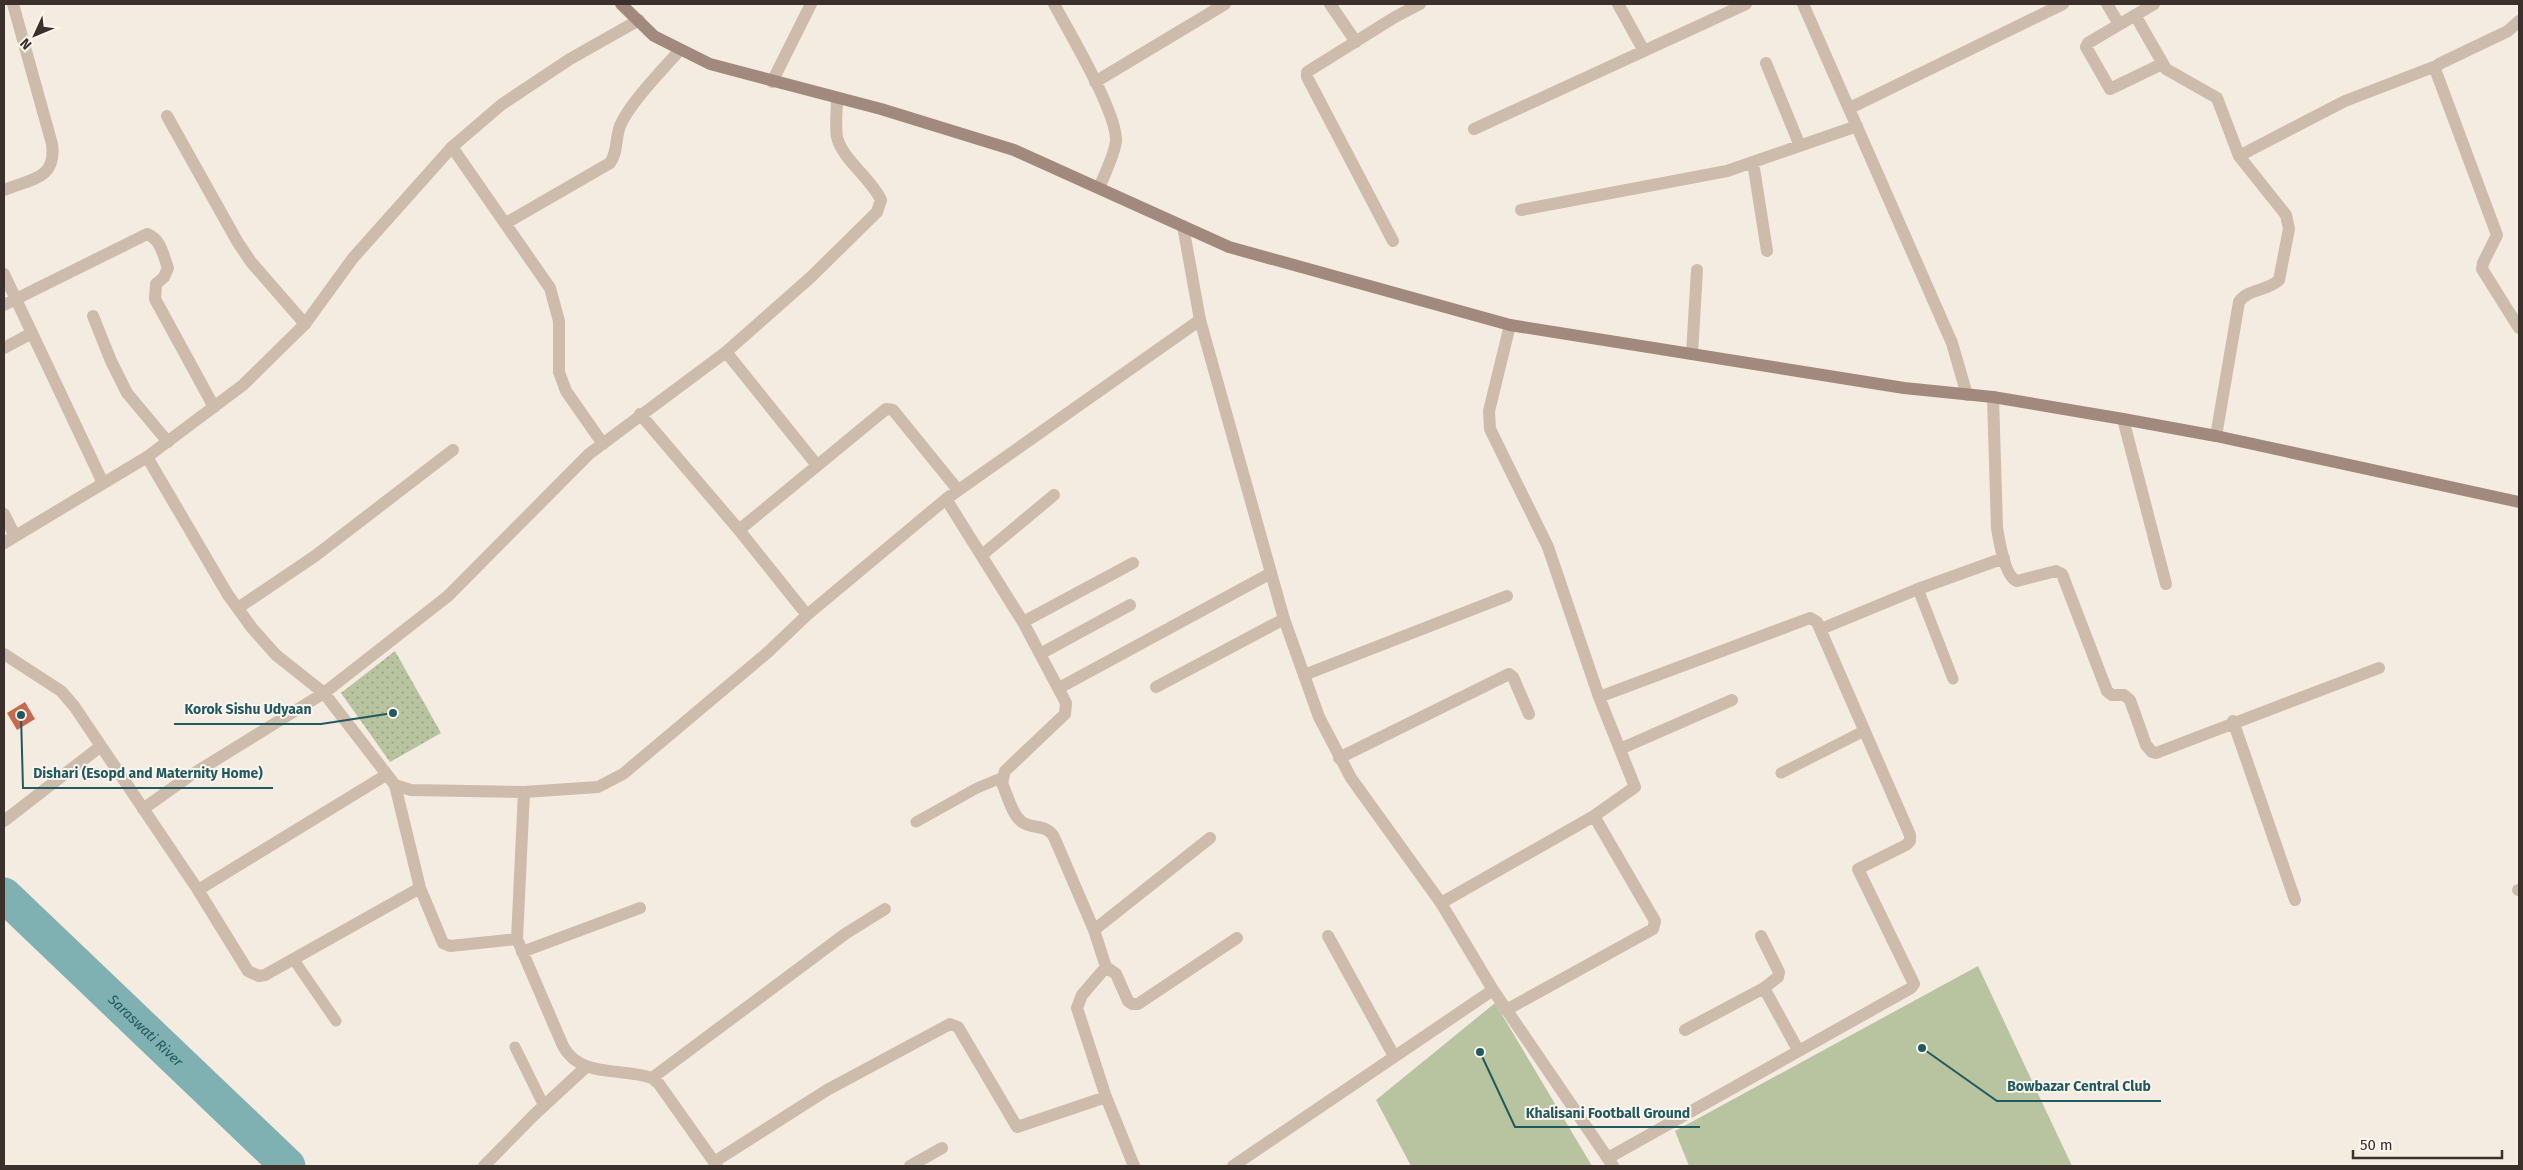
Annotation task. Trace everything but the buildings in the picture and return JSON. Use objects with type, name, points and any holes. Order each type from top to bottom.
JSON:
[{"type":"main road","points":[[620,4],[654,36],[710,64],[837,98],[1014,150],[1230,247],[1510,325],[1904,388],[1994,397],[2123,419],[2216,436],[2519,502]]},
{"type":"street","points":[[4,190],[44,173],[51,167],[54,158],[52,144],[13,4]]},
{"type":"street","points":[[772,82],[811,4]]},
{"type":"street","points":[[1054,4],[1095,82],[1108,112],[1116,141],[1099,188]]},
{"type":"street","points":[[1095,82],[1225,4]]},
{"type":"street","points":[[1330,4],[1356,42]]},
{"type":"street","points":[[1393,241],[1307,77],[1307,72],[1420,4]]},
{"type":"street","points":[[1618,4],[1644,51]]},
{"type":"street","points":[[1474,129],[1746,4]]},
{"type":"street","points":[[1803,4],[1952,343],[1967,395]]},
{"type":"street","points":[[1850,108],[2049,7],[2064,4]]},
{"type":"street","points":[[2107,4],[2119,24]]},
{"type":"street","points":[[2154,4],[2088,43],[2086,47],[2108,88],[2113,89],[2162,64]]},
{"type":"street","points":[[2135,15],[2166,69],[2217,98],[2239,156],[2282,210],[2289,223],[2279,280],[2243,297],[2239,302],[2216,436]]},
{"type":"street","points":[[4,543],[147,457],[243,385],[305,324],[353,258],[452,147],[501,105],[570,59],[638,20]]},
{"type":"street","points":[[2239,156],[2346,100],[2436,66],[2508,31],[2519,21]]},
{"type":"street","points":[[506,223],[610,163],[616,155],[616,139],[620,125],[644,91],[680,50]]},
{"type":"street","points":[[1766,63],[1800,146]]},
{"type":"street","points":[[2436,66],[2435,74],[2496,235],[2482,269],[2519,328]]},
{"type":"street","points":[[143,809],[188,777],[324,693],[448,596],[588,454],[726,352],[811,277],[877,212],[881,200],[875,187],[842,149],[838,138],[837,98]]},
{"type":"street","points":[[167,116],[237,241],[251,262],[305,324]]},
{"type":"street","points":[[1521,210],[1715,174],[1857,126]]},
{"type":"street","points":[[452,147],[550,288],[559,321],[559,372],[566,391],[603,444]]},
{"type":"street","points":[[1753,162],[1767,251]]},
{"type":"street","points":[[1183,226],[1200,320],[1284,619],[1319,717],[1351,778],[1441,903],[1506,1010],[1610,1162],[1798,1050],[1914,984],[1858,869],[1906,845],[1911,838],[1821,629],[1817,622],[1810,618],[1600,698]]},
{"type":"street","points":[[4,306],[147,234],[153,236],[159,244],[168,268],[164,277],[156,284],[154,299],[214,407]]},
{"type":"street","points":[[1692,354],[1696,270]]},
{"type":"street","points":[[4,274],[103,483]]},
{"type":"street","points":[[93,316],[111,361],[127,393],[168,442]]},
{"type":"street","points":[[391,780],[411,790],[524,792],[598,787],[623,774],[767,653],[807,615],[946,499],[1200,320]]},
{"type":"street","points":[[1441,903],[1594,816],[1634,789],[1600,698],[1548,547],[1490,429],[1489,411],[1510,325]]},
{"type":"street","points":[[4,348],[32,333]]},
{"type":"street","points":[[726,352],[816,464]]},
{"type":"street","points":[[1994,397],[1997,528],[2004,558],[2015,580],[2056,571],[2062,574],[2107,691],[2112,695],[2124,695],[2130,700],[2149,750],[2156,752],[2379,668]]},
{"type":"street","points":[[739,530],[816,464],[882,411],[890,408],[958,490]]},
{"type":"street","points":[[640,414],[739,530],[807,615]]},
{"type":"street","points":[[2123,419],[2166,584]]},
{"type":"street","points":[[238,608],[315,556],[453,450]]},
{"type":"street","points":[[147,457],[238,608],[276,655],[324,693],[391,780],[420,888],[440,938],[446,946],[517,939]]},
{"type":"street","points":[[982,555],[1054,495]]},
{"type":"street","points":[[946,499],[1023,622],[1066,703],[1064,714],[1005,771],[1002,778],[1019,820],[1026,824],[1047,828],[1054,837],[1094,930],[1106,968],[1116,974],[1128,1001],[1132,1004],[1138,1004],[1237,938]]},
{"type":"street","points":[[4,514],[15,536]]},
{"type":"street","points":[[1821,629],[1918,589],[2004,558]]},
{"type":"street","points":[[1023,622],[1133,563]]},
{"type":"street","points":[[1059,688],[1271,572]]},
{"type":"street","points":[[1304,674],[1507,596]]},
{"type":"street","points":[[1040,654],[1130,605]]},
{"type":"street","points":[[1156,687],[1284,619]]},
{"type":"street","points":[[4,654],[60,691],[101,746],[198,890],[248,971],[259,976],[265,975],[420,888]]},
{"type":"street","points":[[1340,758],[1509,674],[1513,677],[1529,714]]},
{"type":"street","points":[[1620,750],[1732,700]]},
{"type":"street","points":[[2233,722],[2295,900]]},
{"type":"street","points":[[4,821],[101,746]]},
{"type":"street","points":[[198,890],[391,780]]},
{"type":"street","points":[[524,792],[517,939],[568,1054],[586,1068],[642,1074],[652,1078],[660,1084],[716,1164],[827,1090],[950,1024],[958,1027],[1017,1127],[1106,1097]]},
{"type":"street","points":[[1506,1010],[1653,929],[1654,921],[1594,816]]},
{"type":"street","points":[[1094,930],[1210,838]]},
{"type":"street","points":[[522,952],[640,908]]},
{"type":"street","points":[[652,1078],[846,934],[885,909]]},
{"type":"street","points":[[1328,936],[1394,1056]]},
{"type":"street","points":[[1685,1030],[1764,988],[1778,977],[1779,972],[1761,936]]},
{"type":"street","points":[[1106,968],[1082,995],[1076,1008],[1106,1097],[1134,1166]]},
{"type":"street","points":[[1764,988],[1798,1050]]},
{"type":"street","points":[[1233,1166],[1493,990]]},
{"type":"street","points":[[484,1166],[544,1106],[586,1068]]},
{"type":"street","points":[[910,1166],[942,1148]]},
{"type":"lane","points":[[1918,589],[1953,679]]},
{"type":"lane","points":[[1781,773],[1864,731]]},
{"type":"lane","points":[[916,822],[977,788],[1002,778]]},
{"type":"lane","points":[[294,960],[336,1021]]},
{"type":"lane","points":[[515,1047],[544,1106]]},
{"type":"green space","points":[[395,651],[441,733],[390,762],[341,693]]},
{"type":"green space","points":[[1978,966],[2072,1166],[1689,1166],[1675,1131]]},
{"type":"green space","points":[[1495,1003],[1592,1166],[1411,1166],[1376,1100]]},
{"type":"waterway","name":"Saraswati River","points":[[4,895],[288,1166]]},
{"type":"place","name":"Korok Sishu Udyaan","points":[[393,713]]},
{"type":"place","name":"Dishari (Esopd and Maternity Home)","points":[[21,715]]},
{"type":"place","name":"Bowbazar Central Club","points":[[1922,1048]]},
{"type":"place","name":"Khalisani Football Ground","points":[[1480,1052]]}]
